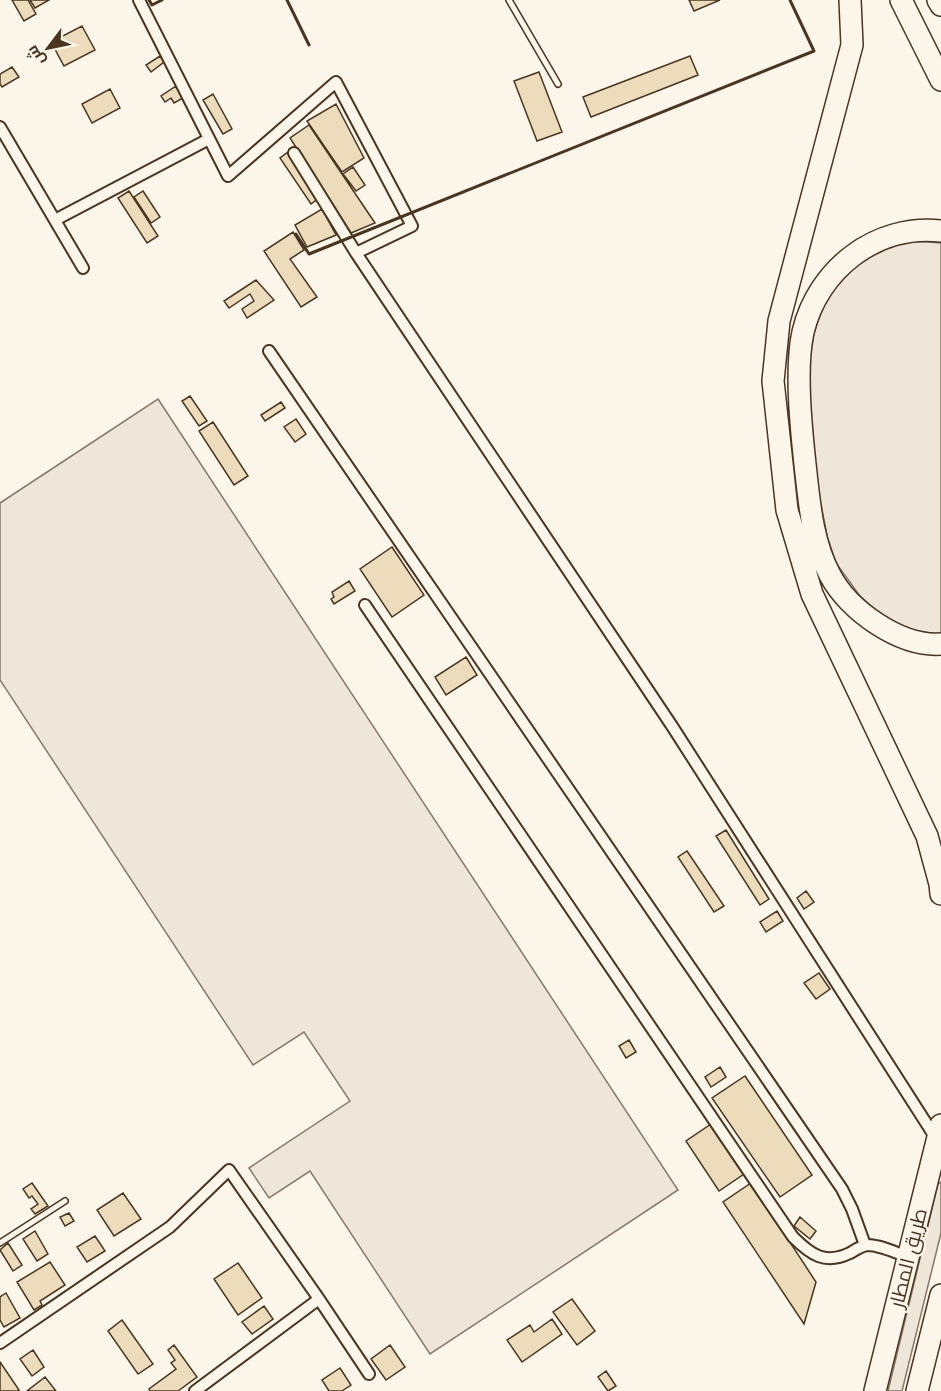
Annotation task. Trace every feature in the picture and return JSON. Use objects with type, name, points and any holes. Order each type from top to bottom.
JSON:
[{"type":"highway","points":[[850,0],[852,45],[779,321],[773,381],[787,510],[812,594],[927,836],[941,894]]},
{"type":"highway","points":[[901,0],[941,80]]},
{"type":"highway","points":[[938,0],[941,5]]},
{"type":"highway","points":[[941,231],[902,232],[878,239],[858,250],[827,283],[811,309],[803,332],[800,355],[801,426],[809,503],[817,540],[830,575],[859,611],[877,624],[917,641],[941,644]]},
{"type":"highway","name":"طريق المطار","points":[[875,1391],[907,1257],[936,1166],[939,1133]]},
{"type":"highway","name":"طريق المطار","points":[[917,1391],[941,1295]]},
{"type":"street","points":[[139,0],[228,176],[336,82],[412,226],[356,253]]},
{"type":"street","points":[[0,127],[83,268]]},
{"type":"street","points":[[55,220],[210,139]]},
{"type":"street","points":[[294,153],[356,253],[672,726],[939,1133]]},
{"type":"street","points":[[269,351],[842,1190],[852,1209],[865,1245]]},
{"type":"street","points":[[365,605],[793,1237],[808,1252],[823,1258],[837,1259],[865,1245],[879,1246],[907,1257]]},
{"type":"street","points":[[0,1343],[170,1227],[229,1170],[369,1374]]},
{"type":"street","points":[[195,1391],[319,1299]]},
{"type":"lane","points":[[509,0],[558,84]]},
{"type":"lane","points":[[0,1243],[65,1201]]},
{"type":"shaded area","points":[[900,242],[941,243],[941,635],[913,630],[885,619],[860,596],[836,563],[827,536],[817,483],[807,381],[814,333],[826,298],[850,272],[872,253]]},
{"type":"shaded area","points":[[158,399],[678,1190],[430,1354],[310,1171],[269,1198],[249,1168],[350,1101],[304,1032],[253,1065],[0,680],[0,503]]},
{"type":"shaded area","points":[[941,1182],[941,1233],[902,1391],[888,1391],[938,1184]]},
{"type":"building","points":[[12,0],[28,0],[36,14],[24,21]]},
{"type":"building","points":[[30,0],[49,0],[35,8]]},
{"type":"building","points":[[689,0],[720,0],[694,11]]},
{"type":"building","points":[[82,26],[95,50],[64,66],[51,42]]},
{"type":"building","points":[[160,56],[164,62],[151,72],[146,65]]},
{"type":"building","points":[[690,56],[698,75],[591,117],[583,97]]},
{"type":"building","points":[[12,67],[19,77],[2,87],[0,74]]},
{"type":"building","points":[[539,72],[562,132],[537,141],[514,81]]},
{"type":"building","points":[[176,86],[183,98],[174,103],[171,98],[165,102],[161,96]]},
{"type":"building","points":[[110,89],[120,108],[92,123],[82,104]]},
{"type":"building","points":[[213,94],[232,129],[223,134],[203,100]]},
{"type":"building","points":[[336,104],[364,158],[342,172],[307,121]]},
{"type":"building","points":[[309,125],[375,223],[351,233],[290,138]]},
{"type":"building","points":[[288,152],[319,198],[311,204],[280,158]]},
{"type":"building","points":[[353,167],[365,185],[356,191],[343,174]]},
{"type":"building","points":[[129,191],[158,236],[147,243],[118,198]]},
{"type":"building","points":[[143,191],[160,217],[151,223],[134,197]]},
{"type":"building","points":[[322,209],[336,235],[307,247],[295,225]]},
{"type":"building","points":[[293,232],[304,250],[290,259],[317,297],[301,307],[264,251]]},
{"type":"building","points":[[256,280],[274,300],[247,318],[242,309],[254,301],[250,294],[229,308],[224,301]]},
{"type":"building","points":[[190,396],[207,421],[199,426],[182,401]]},
{"type":"building","points":[[281,402],[285,408],[265,421],[261,415]]},
{"type":"building","points":[[296,419],[306,434],[295,442],[284,427]]},
{"type":"building","points":[[213,422],[248,476],[234,485],[199,431]]},
{"type":"building","points":[[392,547],[424,595],[392,617],[360,569]]},
{"type":"building","points":[[349,581],[355,591],[334,604],[331,599],[334,597],[332,592]]},
{"type":"building","points":[[466,657],[477,675],[446,695],[435,677]]},
{"type":"building","points":[[726,830],[769,899],[760,905],[716,836]]},
{"type":"building","points":[[687,851],[724,906],[714,912],[678,857]]},
{"type":"building","points":[[806,891],[814,902],[804,909],[797,898]]},
{"type":"building","points":[[777,911],[783,921],[766,932],[760,922]]},
{"type":"building","points":[[819,973],[830,989],[816,999],[804,983]]},
{"type":"building","points":[[629,1040],[636,1052],[626,1058],[619,1046]]},
{"type":"building","points":[[720,1067],[726,1077],[711,1087],[705,1077]]},
{"type":"building","points":[[745,1076],[812,1175],[780,1197],[712,1098]]},
{"type":"building","points":[[711,1124],[744,1174],[719,1191],[686,1141]]},
{"type":"building","points":[[32,1183],[48,1206],[35,1214],[31,1209],[38,1204],[32,1196],[29,1198],[23,1189]]},
{"type":"building","points":[[751,1183],[816,1282],[804,1324],[723,1202]]},
{"type":"building","points":[[123,1193],[141,1219],[114,1236],[97,1210]]},
{"type":"building","points":[[69,1213],[74,1221],[65,1226],[60,1217]]},
{"type":"building","points":[[800,1217],[816,1231],[810,1239],[794,1226]]},
{"type":"building","points":[[35,1231],[48,1254],[37,1261],[23,1239]]},
{"type":"building","points":[[95,1236],[105,1251],[87,1262],[77,1247]]},
{"type":"building","points":[[8,1243],[22,1265],[13,1271],[0,1250]]},
{"type":"building","points":[[50,1262],[65,1285],[40,1301],[42,1305],[34,1310],[17,1282]]},
{"type":"building","points":[[238,1263],[262,1298],[238,1315],[214,1279]]},
{"type":"building","points":[[6,1293],[20,1318],[4,1327],[0,1320],[0,1297]]},
{"type":"building","points":[[572,1299],[595,1331],[577,1345],[553,1312]]},
{"type":"building","points":[[264,1306],[273,1319],[252,1334],[242,1322]]},
{"type":"building","points":[[552,1319],[562,1334],[522,1362],[507,1340],[530,1325],[534,1332]]},
{"type":"building","points":[[122,1320],[153,1364],[138,1374],[108,1331]]},
{"type":"building","points":[[174,1345],[197,1377],[178,1391],[150,1391],[149,1389],[176,1369],[171,1363],[175,1360],[168,1350]]},
{"type":"building","points":[[390,1345],[405,1367],[386,1380],[371,1359]]},
{"type":"building","points":[[33,1350],[44,1367],[32,1376],[20,1359]]},
{"type":"building","points":[[0,1362],[19,1390],[0,1391]]},
{"type":"building","points":[[340,1368],[351,1385],[342,1391],[329,1391],[322,1380]]},
{"type":"building","points":[[606,1371],[616,1386],[608,1391],[598,1377]]},
{"type":"building","points":[[45,1377],[56,1391],[27,1391]]},
{"type":"wall","points":[[149,0],[152,5],[162,0]]},
{"type":"wall","points":[[287,0],[309,45]]},
{"type":"wall","points":[[296,234],[309,254],[814,51],[790,0]]}]
